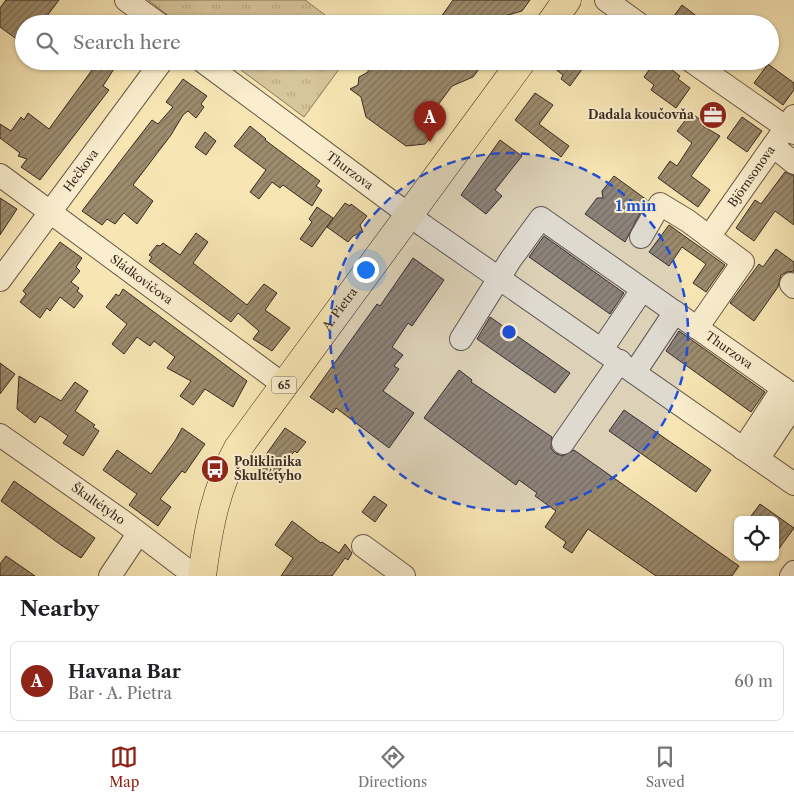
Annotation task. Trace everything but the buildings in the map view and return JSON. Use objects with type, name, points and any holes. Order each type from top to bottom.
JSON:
[{"type":"main road","points":[[556,15],[567,0]]},
{"type":"main road","name":"A. Pietra","points":[[202,576],[209,526],[223,477],[238,448],[515,70]]},
{"type":"street","points":[[126,0],[147,15]]},
{"type":"street","points":[[606,0],[627,15]]},
{"type":"street","name":"Hečkova","points":[[0,280],[49,211],[155,70]]},
{"type":"street","name":"Thurzova","points":[[214,70],[499,279],[794,484]]},
{"type":"street","points":[[705,70],[791,126]]},
{"type":"street","name":"Björnsonova","points":[[709,237],[773,146],[791,126]]},
{"type":"street","points":[[773,146],[794,163]]},
{"type":"street","name":"Sládkovičova","points":[[0,175],[284,385]]},
{"type":"street","points":[[641,238],[660,204],[743,262],[697,328]]},
{"type":"street","name":"Thurzova","points":[[461,339],[541,218],[675,312],[790,397],[750,454]]},
{"type":"street","points":[[619,361],[642,290]]},
{"type":"street","points":[[563,443],[619,361],[675,312]]},
{"type":"street","name":"Škultétyho","points":[[0,434],[196,576]]},
{"type":"street","points":[[110,576],[138,534]]},
{"type":"street","points":[[363,546],[404,576]]},
{"type":"street","points":[[791,576],[794,572]]},
{"type":"green space","points":[[148,0],[305,0],[325,15],[167,15]]},
{"type":"green space","points":[[241,70],[338,70],[304,117]]},
{"type":"place","name":"Dadala koučovňa","points":[[713,115]]},
{"type":"place","name":"Havana Bar","points":[[430,142]]},
{"type":"place","name":"Poliklinika Škultétyho","points":[[215,469]]}]
